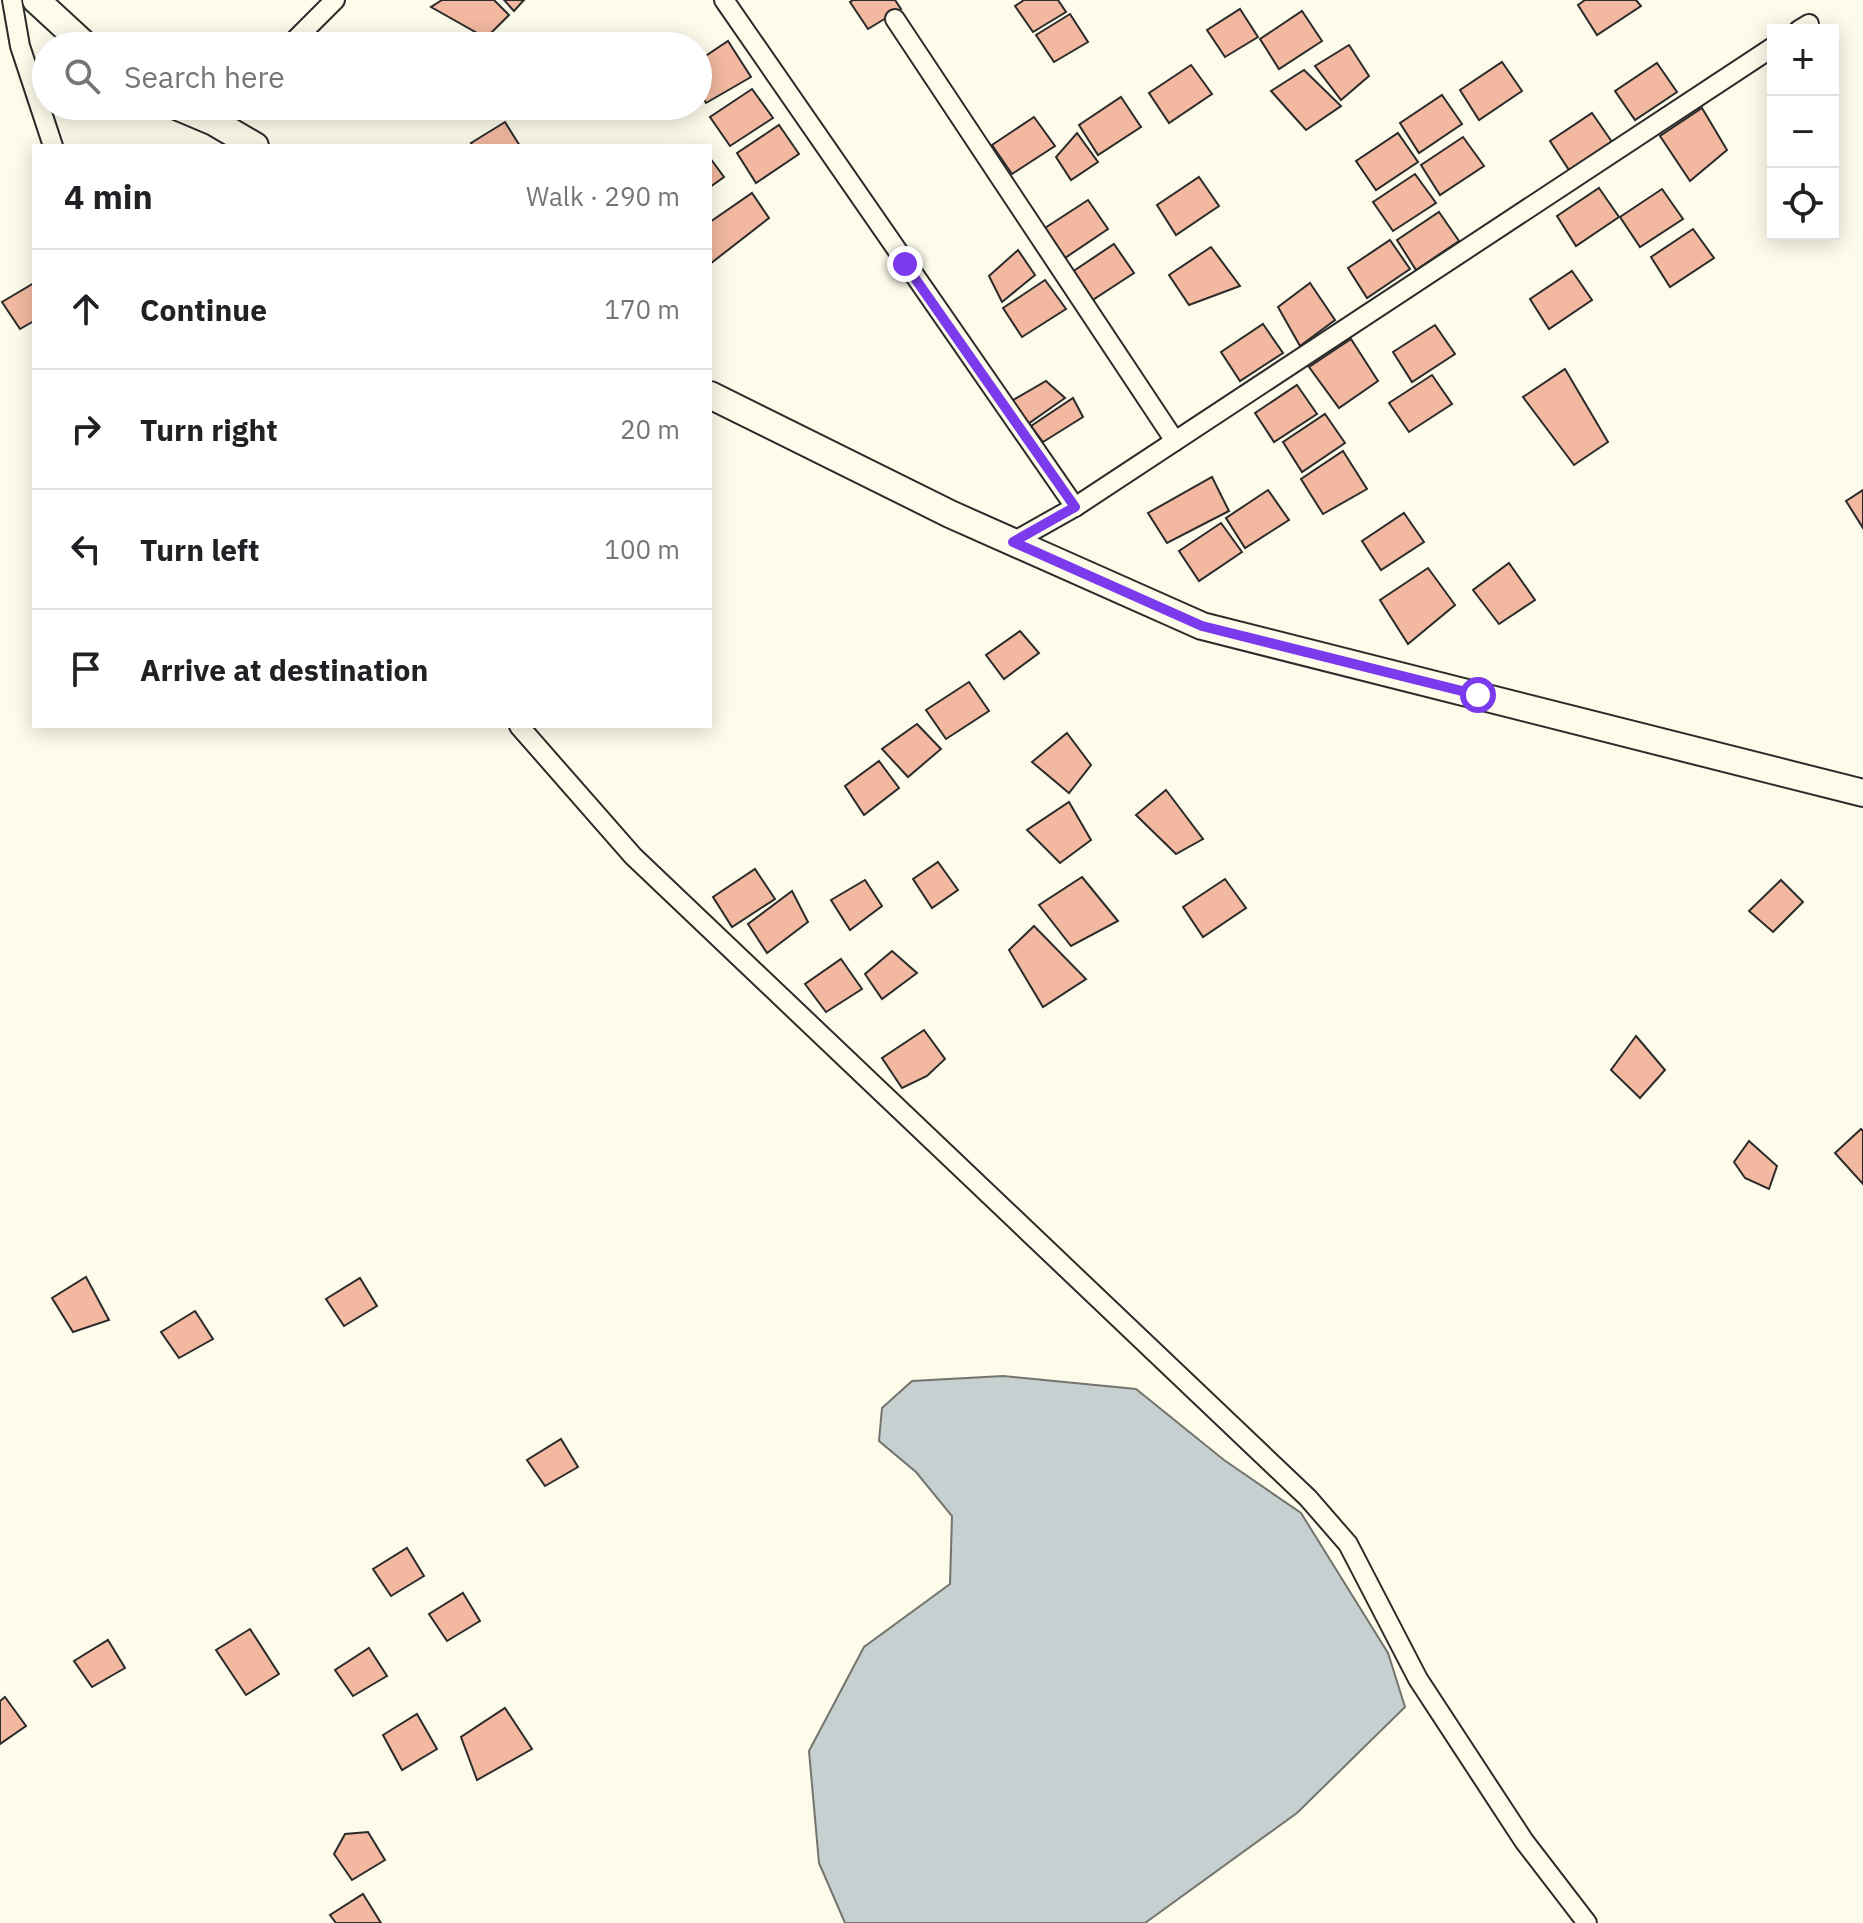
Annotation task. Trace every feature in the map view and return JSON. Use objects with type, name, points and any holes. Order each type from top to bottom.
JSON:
[{"type":"street","points":[[12,0],[20,46],[32,82]]},
{"type":"street","points":[[36,0],[71,32]]},
{"type":"street","points":[[303,32],[335,0]]},
{"type":"street","points":[[724,0],[1075,507]]},
{"type":"street","points":[[895,19],[1175,441]]},
{"type":"street","points":[[1013,542],[1075,507],[1767,51]]},
{"type":"street","points":[[44,120],[52,144]]},
{"type":"street","points":[[228,120],[253,144]]},
{"type":"street","points":[[712,396],[1013,542],[1202,626],[1863,793]]},
{"type":"street","points":[[521,728],[633,856],[1308,1498],[1348,1544],[1418,1679],[1524,1841],[1587,1923]]},
{"type":"shaded area","points":[[1003,1376],[1136,1389],[1224,1460],[1301,1513],[1388,1653],[1405,1707],[1297,1813],[1145,1923],[845,1923],[819,1863],[809,1751],[864,1647],[950,1584],[952,1516],[916,1472],[879,1441],[882,1408],[912,1381]]},
{"type":"building","points":[[442,0],[494,0],[509,15],[492,32],[475,32],[431,7]]},
{"type":"building","points":[[504,0],[524,0],[514,11]]},
{"type":"building","points":[[895,0],[901,9],[868,29],[850,2]]},
{"type":"building","points":[[1024,0],[1058,0],[1066,12],[1033,32],[1015,6]]},
{"type":"building","points":[[1585,0],[1636,0],[1641,6],[1597,35],[1578,5]]},
{"type":"building","points":[[1240,9],[1258,37],[1225,57],[1207,30]]},
{"type":"building","points":[[1302,11],[1322,41],[1279,69],[1260,39]]},
{"type":"building","points":[[1070,14],[1088,42],[1054,62],[1036,35]]},
{"type":"building","points":[[728,41],[751,77],[712,100],[712,52]]},
{"type":"building","points":[[1349,45],[1369,76],[1341,100],[1315,66]]},
{"type":"building","points":[[1502,62],[1522,91],[1479,120],[1460,90]]},
{"type":"building","points":[[1657,63],[1677,92],[1635,120],[1615,91]]},
{"type":"building","points":[[1191,65],[1212,94],[1169,123],[1149,93]]},
{"type":"building","points":[[1304,70],[1341,106],[1306,130],[1271,91]]},
{"type":"building","points":[[752,89],[773,118],[730,146],[712,116]]},
{"type":"building","points":[[1442,95],[1462,124],[1419,153],[1400,123]]},
{"type":"building","points":[[1121,97],[1141,127],[1098,155],[1079,125]]},
{"type":"building","points":[[1702,108],[1727,150],[1690,181],[1660,136]]},
{"type":"building","points":[[1592,113],[1612,142],[1569,170],[1550,141]]},
{"type":"building","points":[[1034,117],[1055,146],[1012,174],[992,145]]},
{"type":"building","points":[[505,122],[519,144],[472,144]]},
{"type":"building","points":[[779,125],[799,154],[756,183],[737,153]]},
{"type":"building","points":[[1077,133],[1098,162],[1071,180],[1056,157]]},
{"type":"building","points":[[1398,133],[1418,162],[1376,190],[1356,161]]},
{"type":"building","points":[[1463,137],[1484,166],[1440,195],[1421,165]]},
{"type":"building","points":[[712,161],[724,177],[712,186]]},
{"type":"building","points":[[1415,174],[1436,203],[1393,231],[1373,202]]},
{"type":"building","points":[[1199,177],[1219,206],[1176,235],[1157,205]]},
{"type":"building","points":[[1599,188],[1619,217],[1576,246],[1557,216]]},
{"type":"building","points":[[1662,189],[1683,219],[1640,247],[1620,217]]},
{"type":"building","points":[[752,193],[769,218],[712,262],[712,221]]},
{"type":"building","points":[[1088,200],[1108,229],[1065,258],[1045,228]]},
{"type":"building","points":[[1439,212],[1459,241],[1416,270],[1397,240]]},
{"type":"building","points":[[1693,229],[1714,258],[1670,287],[1651,257]]},
{"type":"building","points":[[1390,240],[1410,269],[1367,298],[1348,268]]},
{"type":"building","points":[[1114,244],[1134,273],[1091,301],[1072,272]]},
{"type":"building","points":[[1211,247],[1240,286],[1189,305],[1169,275]]},
{"type":"building","points":[[1018,250],[1035,275],[1002,302],[989,276]]},
{"type":"building","points":[[1572,271],[1592,300],[1549,329],[1530,299]]},
{"type":"building","points":[[1045,280],[1066,309],[1022,337],[1003,308]]},
{"type":"building","points":[[1310,283],[1335,320],[1300,346],[1278,307]]},
{"type":"building","points":[[32,284],[32,322],[20,329],[2,302]]},
{"type":"building","points":[[1263,324],[1283,353],[1240,381],[1221,352]]},
{"type":"building","points":[[1435,325],[1455,354],[1412,382],[1393,352]]},
{"type":"building","points":[[1351,339],[1378,381],[1339,408],[1309,367]]},
{"type":"building","points":[[1565,369],[1608,442],[1574,465],[1523,397]]},
{"type":"building","points":[[1432,375],[1452,404],[1409,432],[1389,403]]},
{"type":"building","points":[[1046,381],[1065,398],[1025,426],[1008,403]]},
{"type":"building","points":[[1297,385],[1317,414],[1274,442],[1255,413]]},
{"type":"building","points":[[1073,398],[1083,417],[1043,442],[1031,426]]},
{"type":"building","points":[[1325,414],[1345,443],[1302,472],[1283,442]]},
{"type":"building","points":[[1343,451],[1367,489],[1323,514],[1301,479]]},
{"type":"building","points":[[1212,477],[1229,511],[1167,543],[1148,513]]},
{"type":"building","points":[[1268,490],[1289,520],[1245,548],[1226,518]]},
{"type":"building","points":[[1863,490],[1863,528],[1846,501]]},
{"type":"building","points":[[1404,513],[1424,542],[1381,570],[1362,541]]},
{"type":"building","points":[[1221,523],[1242,552],[1199,581],[1179,551]]},
{"type":"building","points":[[1509,563],[1535,600],[1499,624],[1473,590]]},
{"type":"building","points":[[1428,568],[1455,605],[1408,644],[1380,600]]},
{"type":"building","points":[[1020,631],[1039,653],[1004,679],[986,655]]},
{"type":"building","points":[[969,682],[989,711],[946,739],[926,710]]},
{"type":"building","points":[[917,724],[941,749],[908,777],[882,749]]},
{"type":"building","points":[[1067,733],[1091,765],[1069,793],[1032,762]]},
{"type":"building","points":[[879,761],[899,788],[864,815],[845,786]]},
{"type":"building","points":[[1166,790],[1203,839],[1176,854],[1136,815]]},
{"type":"building","points":[[1069,802],[1091,840],[1060,863],[1027,830]]},
{"type":"building","points":[[938,862],[958,890],[932,908],[913,879]]},
{"type":"building","points":[[755,869],[775,899],[732,927],[713,897]]},
{"type":"building","points":[[1082,877],[1118,921],[1071,946],[1039,905]]},
{"type":"building","points":[[1225,879],[1246,908],[1203,937],[1183,907]]},
{"type":"building","points":[[865,880],[882,906],[850,930],[831,900]]},
{"type":"building","points":[[1781,880],[1803,902],[1773,932],[1749,911]]},
{"type":"building","points":[[792,891],[808,922],[767,953],[748,924]]},
{"type":"building","points":[[1034,926],[1086,979],[1043,1007],[1009,950]]},
{"type":"building","points":[[892,951],[917,973],[882,999],[865,974]]},
{"type":"building","points":[[841,959],[862,989],[826,1012],[805,984]]},
{"type":"building","points":[[924,1030],[945,1059],[927,1076],[902,1088],[882,1058]]},
{"type":"building","points":[[1636,1036],[1665,1070],[1640,1098],[1611,1070]]},
{"type":"building","points":[[1861,1129],[1863,1131],[1863,1184],[1835,1153]]},
{"type":"building","points":[[1749,1141],[1777,1166],[1769,1189],[1745,1178],[1734,1162]]},
{"type":"building","points":[[86,1277],[109,1320],[73,1332],[52,1298]]},
{"type":"building","points":[[360,1278],[377,1306],[344,1326],[326,1299]]},
{"type":"building","points":[[195,1311],[213,1339],[179,1358],[161,1332]]},
{"type":"building","points":[[561,1439],[578,1467],[545,1486],[527,1460]]},
{"type":"building","points":[[407,1548],[424,1576],[391,1596],[373,1569]]},
{"type":"building","points":[[463,1593],[480,1621],[447,1641],[429,1614]]},
{"type":"building","points":[[250,1629],[279,1674],[246,1695],[216,1650]]},
{"type":"building","points":[[108,1640],[125,1668],[92,1687],[74,1661]]},
{"type":"building","points":[[369,1648],[387,1676],[353,1696],[335,1670]]},
{"type":"building","points":[[5,1697],[26,1726],[0,1744],[0,1701]]},
{"type":"building","points":[[505,1708],[532,1749],[477,1780],[461,1737]]},
{"type":"building","points":[[417,1714],[437,1749],[402,1770],[383,1735]]},
{"type":"building","points":[[368,1832],[385,1860],[352,1880],[334,1854],[345,1834]]},
{"type":"building","points":[[363,1894],[381,1923],[336,1923],[330,1915]]},
{"type":"route","points":[[905,264],[1075,507],[1013,542],[1202,626],[1478,695]]}]
